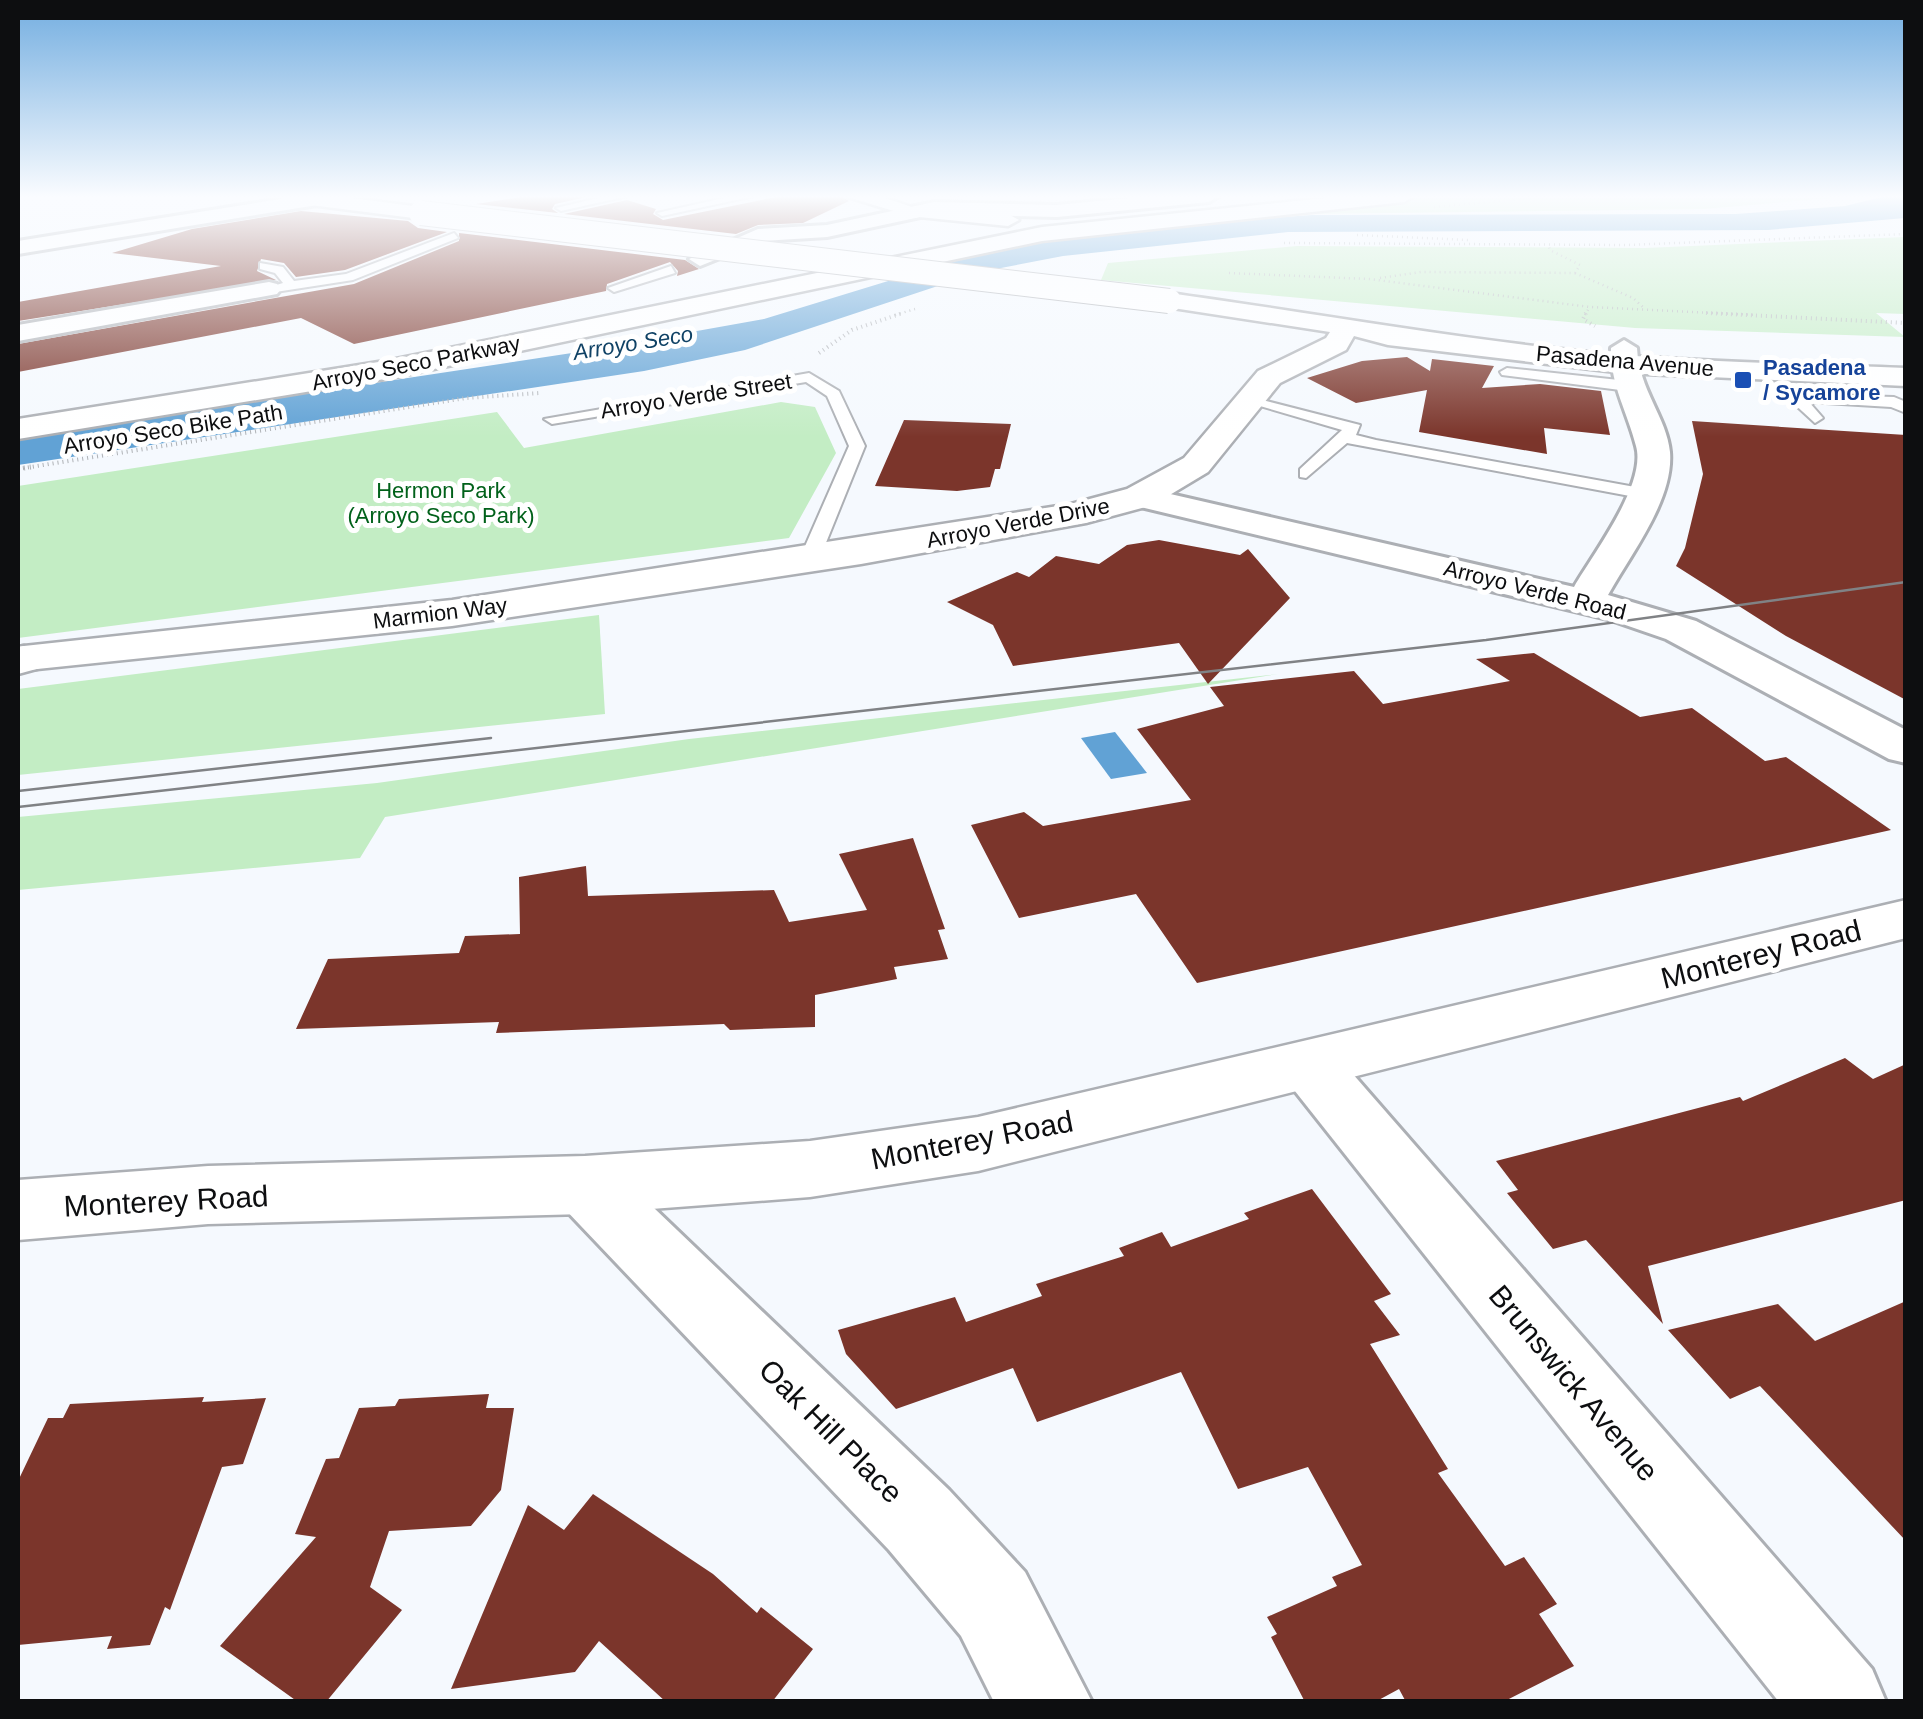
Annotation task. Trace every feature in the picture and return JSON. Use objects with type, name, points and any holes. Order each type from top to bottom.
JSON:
[{"type":"main road","name":"Arroyo Seco Parkway","points":[[18,410],[433,343],[711,276]]},
{"type":"main road","name":"Arroyo Seco Parkway","points":[[18,429],[392,369],[839,276]]},
{"type":"main road","name":"Pasadena Avenue","points":[[958,276],[1169,301],[1347,326],[1388,337],[1625,366],[1906,377]]},
{"type":"main road","name":"Arroyo Verde Drive","points":[[860,552],[1073,515],[1140,497],[1196,465],[1248,398],[1269,378],[1336,344],[1347,326]]},
{"type":"main road","name":"Pasadena Avenue","points":[[1625,366],[1906,356]]},
{"type":"main road","name":"Marmion Way","points":[[20,660],[452,613],[860,552]]},
{"type":"main road","name":"Monterey Road","points":[[18,1210],[208,1196],[585,1185],[810,1169],[978,1144],[1902,922]]},
{"type":"street","points":[[18,333],[274,280]]},
{"type":"street","points":[[1584,601],[1646,494],[1654,451],[1625,366]]},
{"type":"street","name":"Arroyo Verde Road","points":[[1140,497],[1584,601],[1681,630],[1906,749]]},
{"type":"street","name":"Brunswick Avenue","points":[[1310,1065],[1839,1702]]},
{"type":"street","name":"Oak Hill Place","points":[[585,1185],[932,1534],[993,1604],[1045,1702]]},
{"type":"lane","points":[[274,280],[351,276]]},
{"type":"lane","points":[[614,288],[652,276]]},
{"type":"lane","points":[[1507,372],[1625,366]]},
{"type":"lane","points":[[1820,375],[1848,400]]},
{"type":"lane","name":"Arroyo Verde Street","points":[[552,420],[809,378],[834,394],[857,446],[809,560]]},
{"type":"lane","points":[[1815,418],[1795,397],[1894,402],[1906,408]]},
{"type":"lane","points":[[1248,398],[1354,428],[1306,473]]},
{"type":"lane","points":[[1344,437],[1646,494]]},
{"type":"path","points":[[1298,276],[1368,280],[1646,310],[1906,323]]},
{"type":"path","points":[[1368,280],[1393,276]]},
{"type":"path","points":[[1582,276],[1633,298],[1646,310]]},
{"type":"path","name":"Arroyo Seco Bike Path","points":[[18,468],[466,398],[551,392]]},
{"type":"green space","points":[[1103,276],[1905,276],[1905,314],[1876,313],[1905,337],[1635,328],[1101,280]]},
{"type":"green space","name":"Hermon Park (Arroyo Seco Park)","points":[[781,402],[815,407],[836,453],[789,538],[18,638],[18,486],[497,412],[524,448]]},
{"type":"green space","points":[[599,615],[605,714],[18,775],[18,689]]},
{"type":"green space","points":[[1278,674],[385,817],[360,858],[18,890],[18,817],[377,783],[689,739]]},
{"type":"water","name":"Arroyo Seco","points":[[904,276],[967,276],[745,350],[644,371],[18,465],[18,437],[585,351],[764,319]]},
{"type":"water","points":[[1115,732],[1147,773],[1111,779],[1081,738]]},
{"type":"building","points":[[163,276],[268,276],[276,280],[18,321],[18,302]]},
{"type":"building","points":[[373,276],[629,276],[607,284],[606,291],[354,344],[301,318],[18,372],[18,344],[354,284]]},
{"type":"building","points":[[1407,357],[1430,371],[1432,359],[1494,366],[1482,388],[1540,384],[1601,391],[1610,435],[1544,428],[1547,454],[1419,432],[1427,390],[1356,403],[1307,378],[1362,361]]},
{"type":"building","points":[[904,420],[1011,424],[1000,469],[995,469],[990,487],[957,491],[875,486]]},
{"type":"building","points":[[1692,421],[1906,435],[1906,700],[1786,636],[1676,566],[1685,548],[1703,474]]},
{"type":"building","points":[[1159,540],[1240,555],[1248,549],[1290,598],[1208,684],[1179,643],[1013,666],[993,625],[947,602],[1017,572],[1029,577],[1056,556],[1099,564],[1127,545]]},
{"type":"building","points":[[1534,653],[1640,717],[1692,708],[1765,761],[1786,757],[1891,830],[1197,983],[1136,894],[1019,918],[971,825],[1024,812],[1043,826],[1191,800],[1137,729],[1224,706],[1210,687],[1354,671],[1383,704],[1510,681],[1476,659]]},
{"type":"building","points":[[913,838],[945,929],[938,930],[948,959],[894,967],[897,979],[815,995],[815,1027],[730,1030],[724,1024],[496,1033],[499,1022],[296,1029],[328,959],[459,953],[465,936],[520,934],[519,877],[586,866],[588,896],[774,890],[789,922],[867,910],[839,854]]},
{"type":"building","points":[[1845,1058],[1873,1079],[1906,1064],[1906,1200],[1648,1266],[1663,1324],[1586,1240],[1553,1249],[1507,1193],[1518,1190],[1496,1161],[1740,1097],[1743,1101]]},
{"type":"building","points":[[1312,1189],[1391,1294],[1374,1301],[1400,1335],[1370,1344],[1448,1469],[1438,1473],[1505,1566],[1524,1557],[1557,1604],[1539,1614],[1574,1666],[1503,1702],[1406,1702],[1399,1689],[1375,1702],[1305,1702],[1271,1637],[1277,1634],[1267,1617],[1337,1586],[1332,1577],[1362,1565],[1308,1467],[1238,1489],[1181,1372],[1037,1422],[1013,1368],[896,1409],[846,1354],[838,1330],[955,1297],[966,1322],[1042,1296],[1036,1284],[1124,1256],[1119,1248],[1162,1232],[1171,1247],[1249,1219],[1244,1213]]},
{"type":"building","points":[[1906,1301],[1906,1541],[1760,1386],[1730,1399],[1668,1330],[1778,1304],[1815,1341]]},
{"type":"building","points":[[489,1394],[486,1408],[514,1408],[501,1490],[471,1526],[389,1531],[370,1587],[402,1610],[326,1702],[298,1702],[220,1646],[316,1537],[295,1534],[326,1459],[339,1458],[359,1408],[395,1406],[399,1399]]},
{"type":"building","points":[[204,1397],[202,1402],[266,1398],[243,1464],[222,1467],[170,1610],[165,1607],[150,1645],[107,1649],[112,1636],[18,1645],[18,1481],[48,1418],[63,1418],[70,1404]]},
{"type":"building","points":[[593,1494],[713,1574],[757,1613],[761,1607],[813,1649],[772,1702],[666,1702],[599,1641],[575,1672],[451,1689],[528,1505],[564,1530]]},
{"type":"tram line","points":[[18,807],[1486,640],[1906,582]]},
{"type":"tram line","points":[[18,791],[491,738]]},
{"type":"place","name":"Pasadena / Sycamore","points":[[1743,380]]}]
